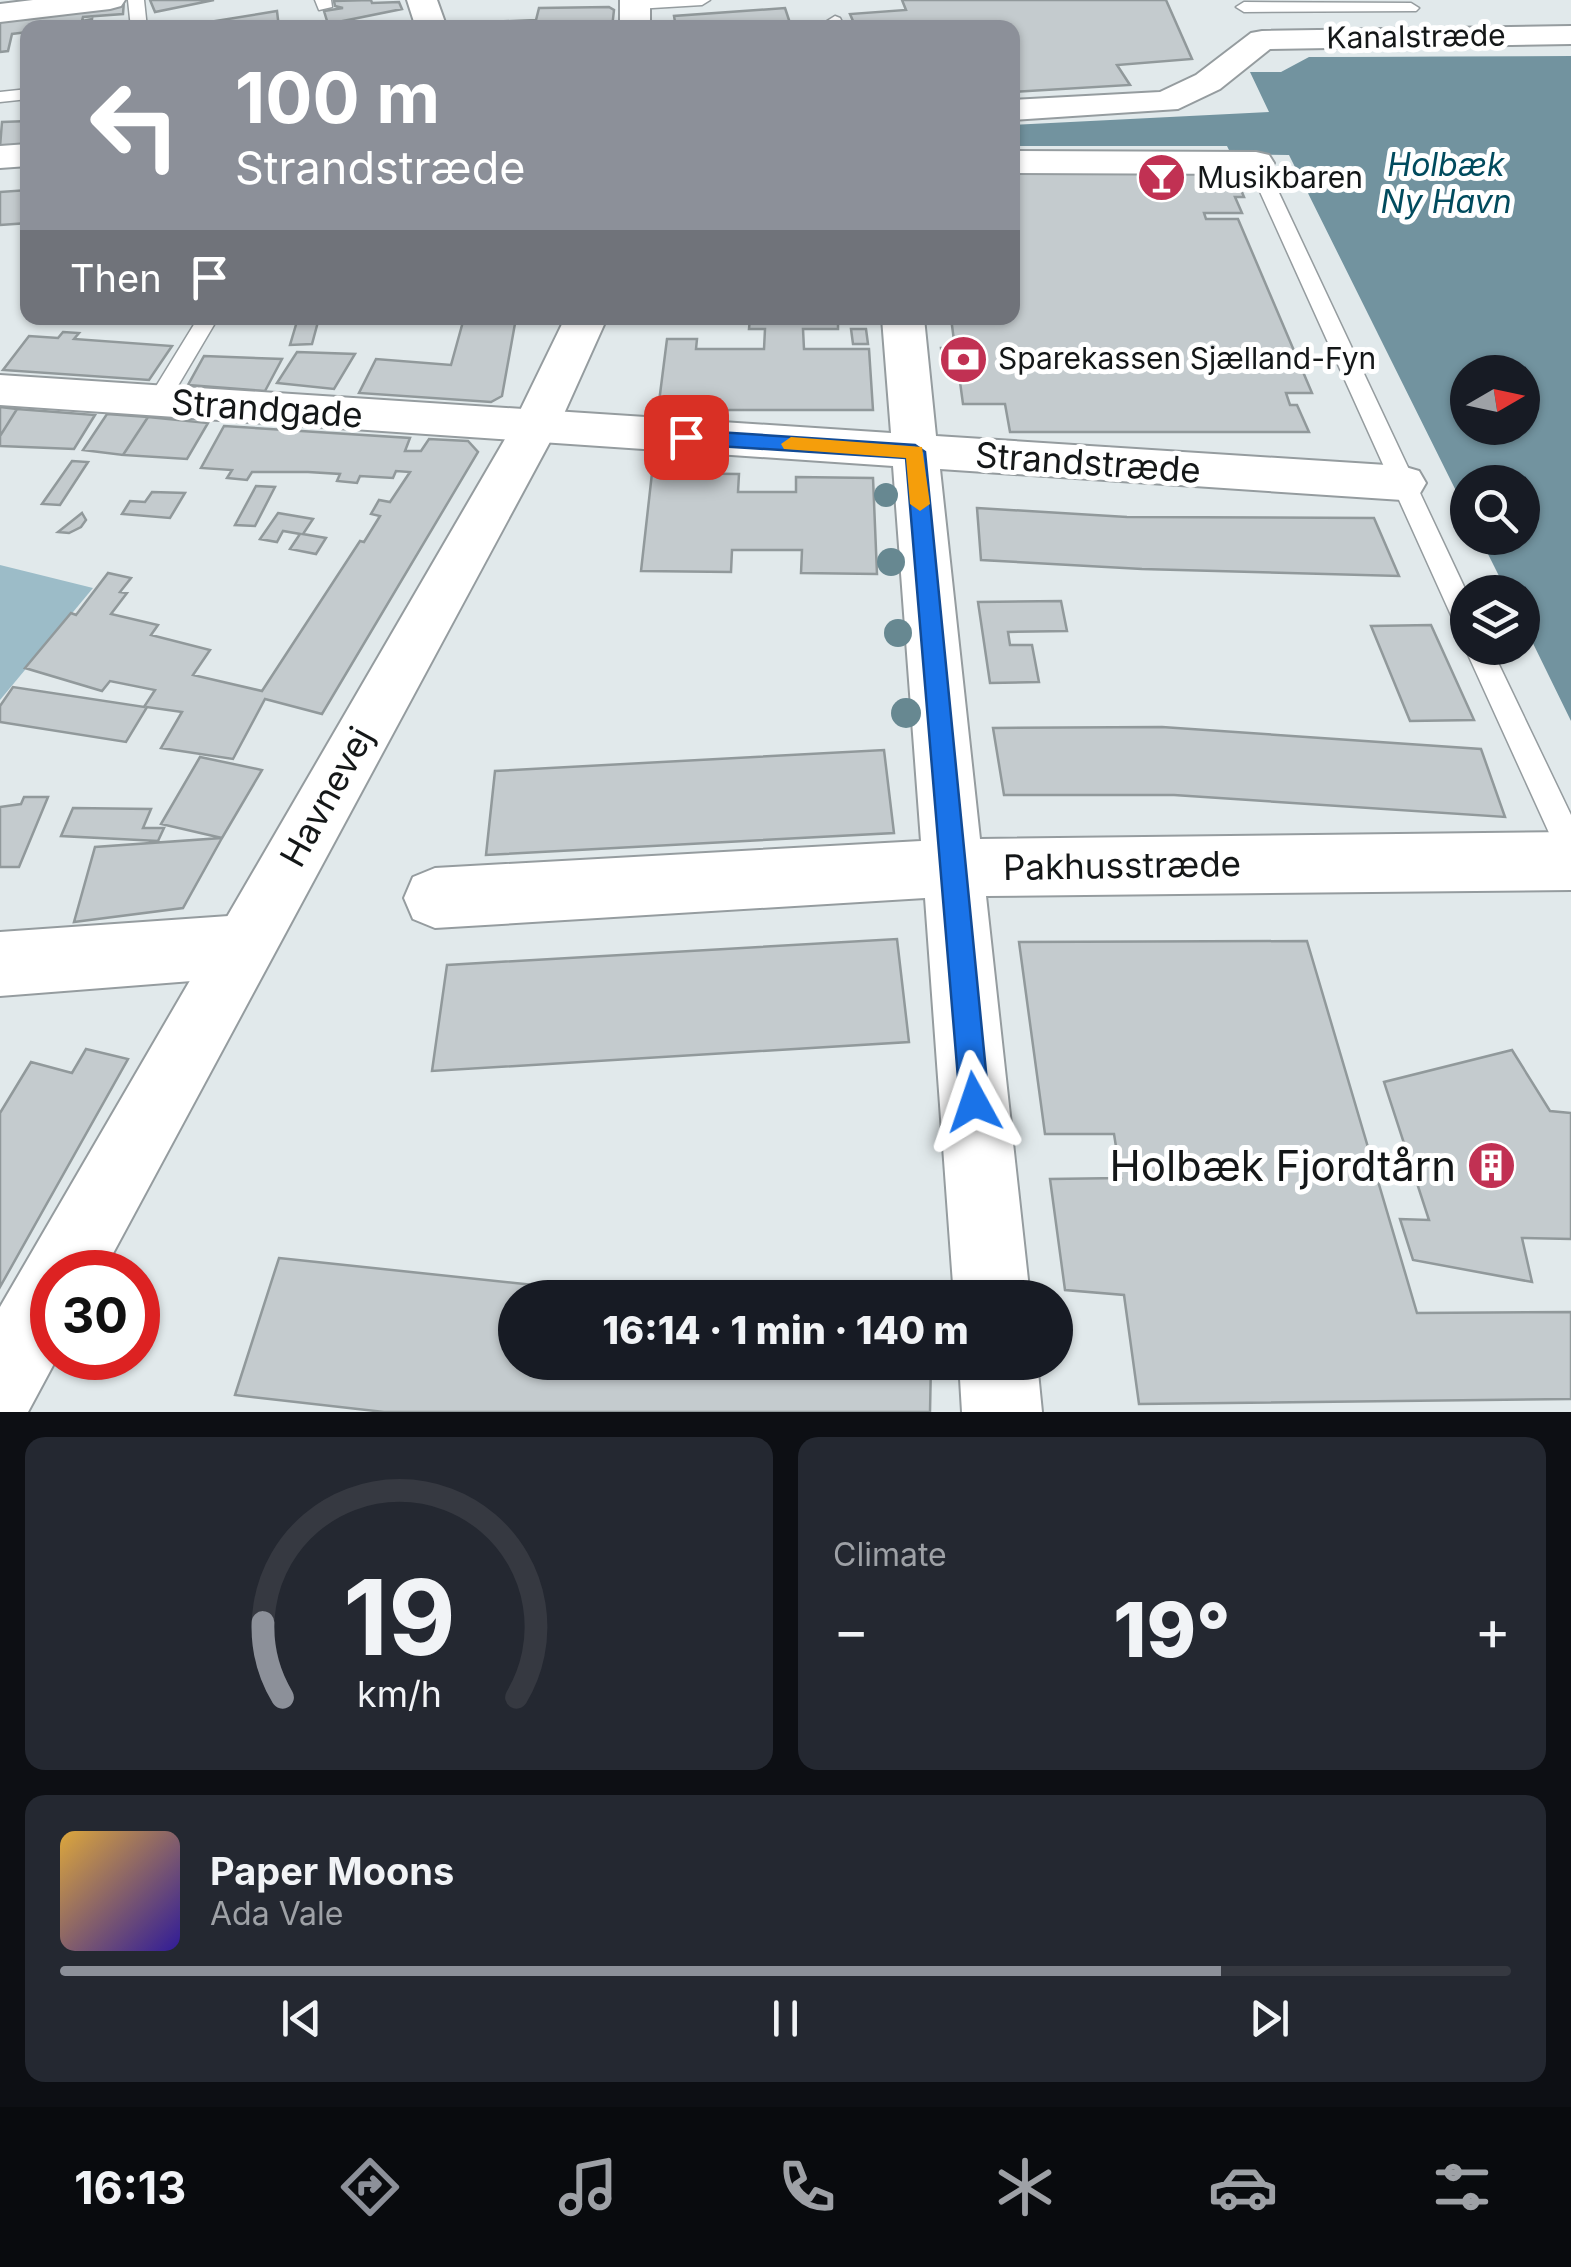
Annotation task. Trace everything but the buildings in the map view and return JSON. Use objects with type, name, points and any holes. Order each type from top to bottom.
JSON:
[{"type":"street","points":[[0,13],[110,0]]},
{"type":"street","name":"Kanalstræde","points":[[1262,40],[1571,35]]},
{"type":"street","points":[[1020,110],[1147,105],[1216,90],[1262,40]]},
{"type":"street","points":[[1020,162],[1256,163]]},
{"type":"street","name":"Havnevej","points":[[74,1250],[534,427],[583,325]]},
{"type":"street","points":[[904,325],[990,1280]]},
{"type":"street","name":"Strandgade","points":[[0,390],[534,427]]},
{"type":"street","name":"Strandstræde","points":[[534,427],[1402,483]]},
{"type":"street","name":"Pakhusstræde","points":[[434,898],[953,868],[1571,861]]},
{"type":"street","points":[[0,964],[244,946]]},
{"type":"street","points":[[0,1384],[30,1329]]},
{"type":"street","points":[[999,1380],[1002,1412]]},
{"type":"lane","points":[[635,11],[702,0]]},
{"type":"lane","points":[[1262,40],[1242,4],[1408,4],[1432,37]]},
{"type":"lane","points":[[1256,163],[1450,586]]},
{"type":"lane","points":[[158,401],[204,325]]},
{"type":"lane","points":[[1486,665],[1571,847]]},
{"type":"shaded area","points":[[0,565],[93,588],[0,700]]},
{"type":"water","name":"Holbæk Ny Havn","points":[[1571,55],[1571,721],[1540,658],[1540,575],[1498,575],[1488,555],[1540,555],[1540,465],[1450,465],[1450,479],[1289,155],[1238,154],[1230,152],[1227,146],[1020,146],[1020,125],[1269,112],[1250,72],[1281,72],[1309,57]]},
{"type":"pier","points":[[1571,50],[1571,56],[1309,57],[1317,52]]},
{"type":"slow traffic","points":[[791,444],[915,452],[920,504]]},
{"type":"place","name":"Musikbaren","points":[[1162,178]]},
{"type":"place","name":"Sparekassen Sjælland-Fyn","points":[[963,359]]},
{"type":"place","name":"Holbæk Fjordtårn","points":[[1491,1166]]},
{"type":"route","points":[[686,437],[915,452],[974,1102]]}]
